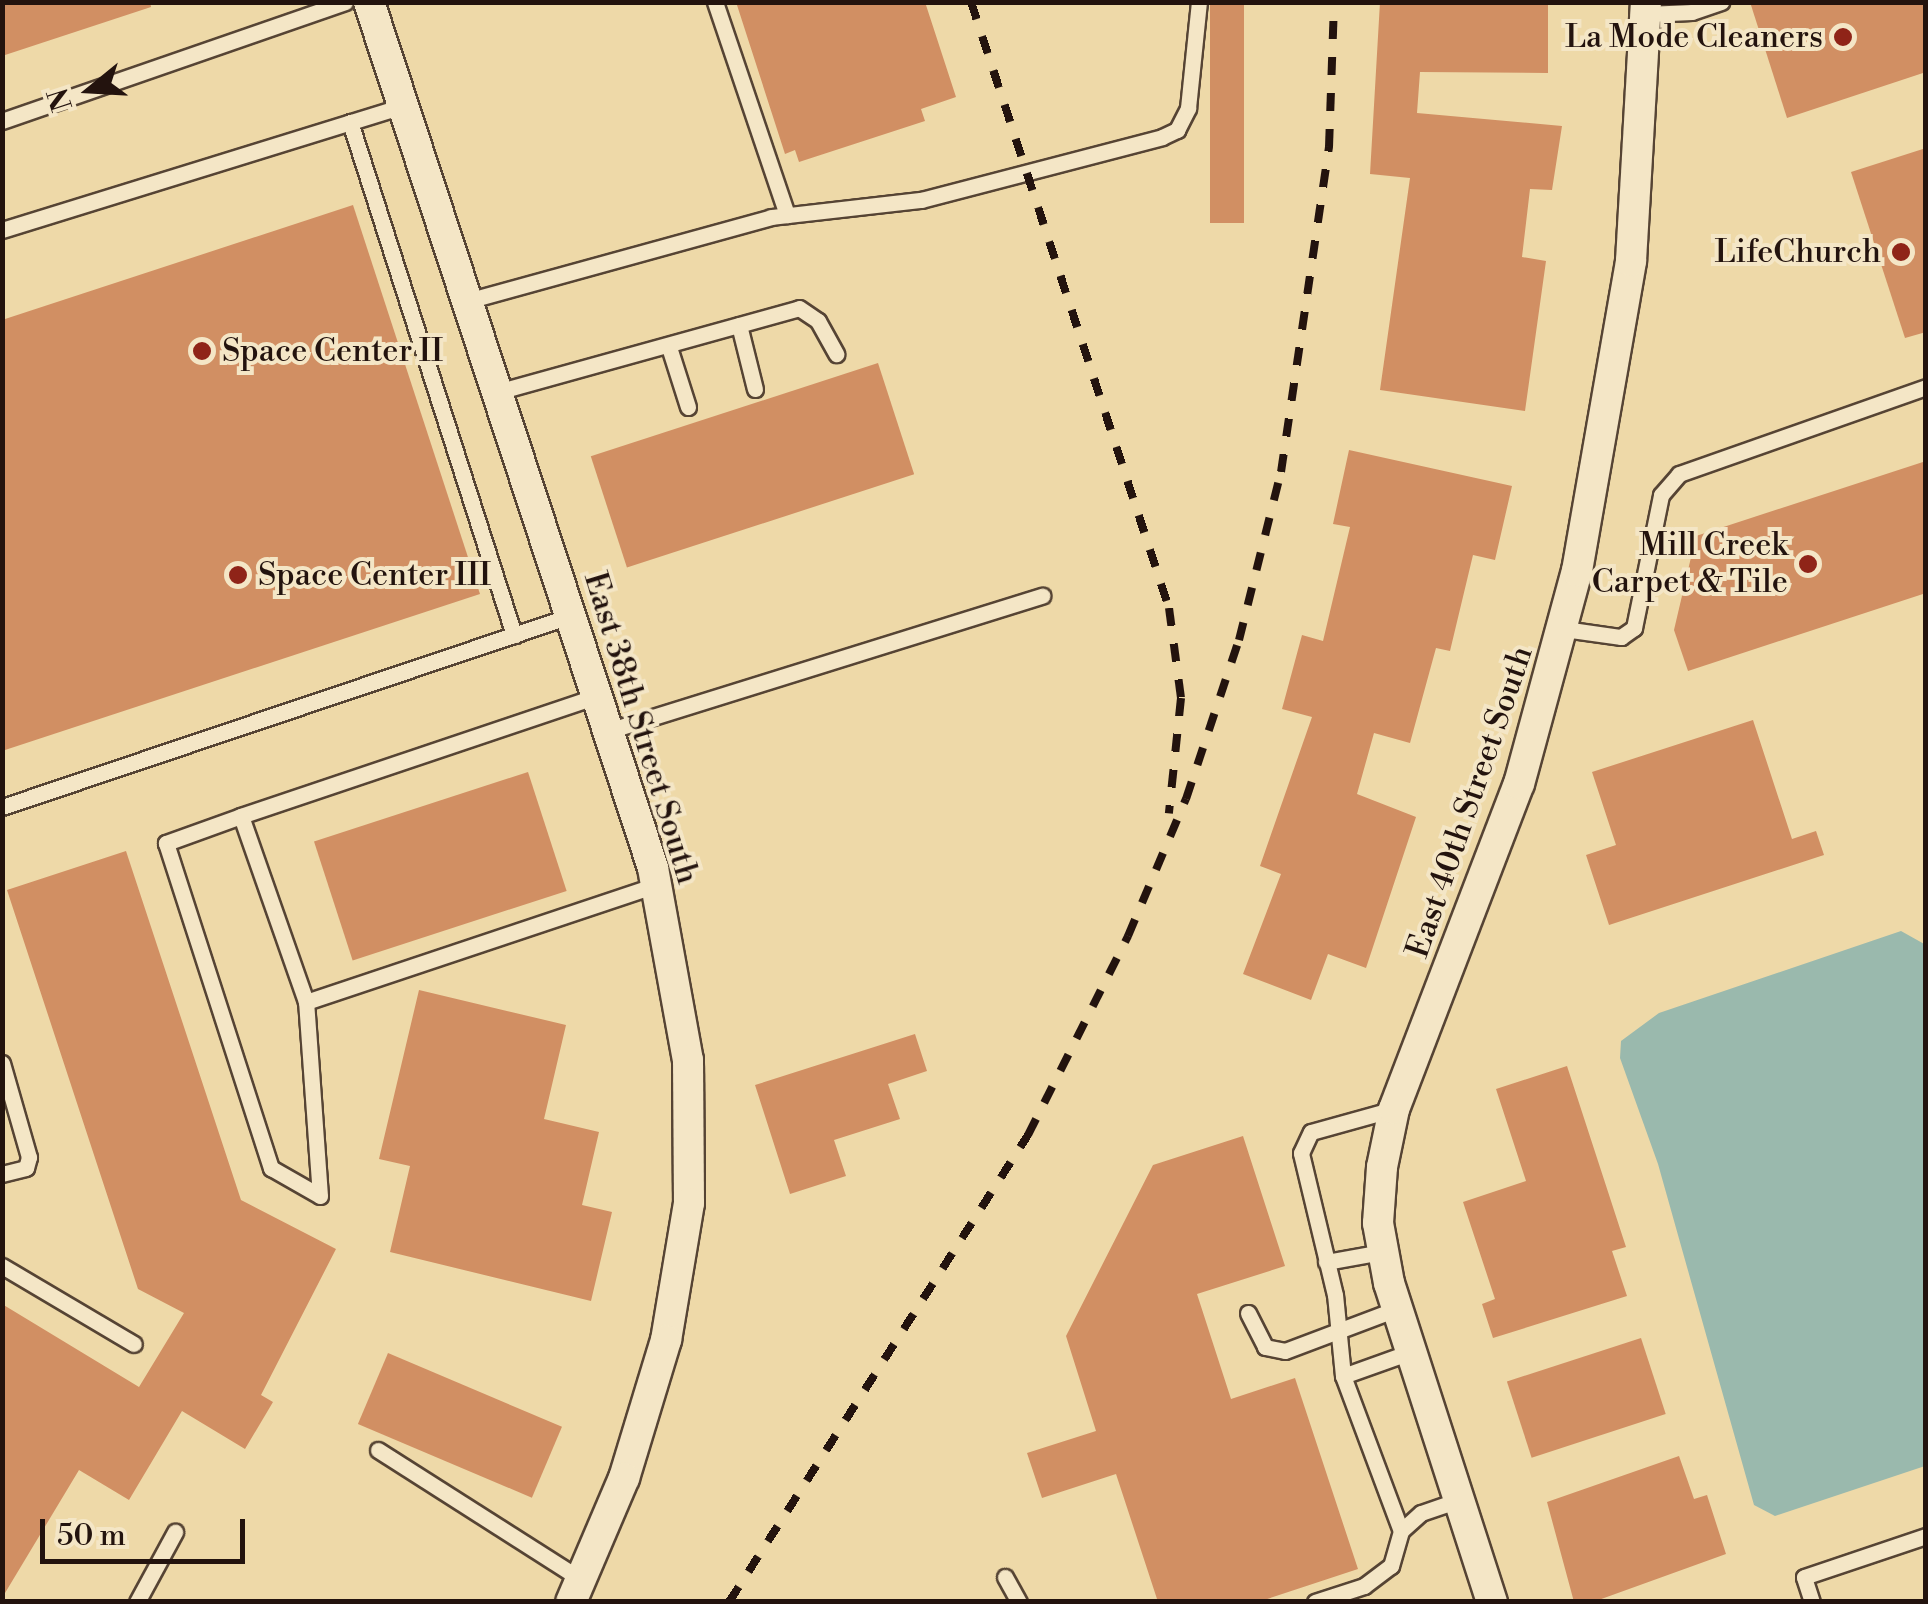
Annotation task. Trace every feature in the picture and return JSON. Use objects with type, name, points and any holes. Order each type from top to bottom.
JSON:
[{"type":"street","name":"East 38th Street South","points":[[369,2],[656,885],[688,1060],[688,1204],[666,1340],[624,1478],[577,1591]]},
{"type":"street","name":"East 40th Street South","points":[[1492,1602],[1396,1309],[1382,1252],[1382,1167],[1394,1109],[1502,832],[1564,629],[1620,338],[1639,172],[1646,8]]},
{"type":"lane","points":[[2,120],[345,2]]},
{"type":"lane","points":[[715,2],[787,215]]},
{"type":"lane","points":[[467,301],[787,215],[920,200],[1177,130],[1198,57],[1199,2]]},
{"type":"lane","points":[[1646,8],[1692,12],[1721,2]]},
{"type":"lane","points":[[2,230],[403,106]]},
{"type":"lane","points":[[350,122],[514,635]]},
{"type":"lane","points":[[497,392],[799,308],[818,320],[836,354]]},
{"type":"lane","points":[[739,325],[755,389]]},
{"type":"lane","points":[[669,347],[688,408]]},
{"type":"lane","points":[[1564,629],[1621,637],[1634,628],[1660,494],[1679,474],[1926,387]]},
{"type":"lane","points":[[608,731],[1042,596]]},
{"type":"lane","points":[[2,807],[570,616]]},
{"type":"lane","points":[[241,816],[306,1002],[320,1196],[271,1168],[166,843],[241,816],[597,696]]},
{"type":"lane","points":[[306,1002],[656,885]]},
{"type":"lane","points":[[2,1063],[29,1156],[26,1168],[2,1174]]},
{"type":"lane","points":[[1394,1109],[1321,1128],[1303,1140],[1343,1376],[1401,1531]]},
{"type":"lane","points":[[1326,1262],[1382,1252]]},
{"type":"lane","points":[[2,1266],[134,1344]]},
{"type":"lane","points":[[1248,1313],[1265,1347],[1284,1351],[1396,1309]]},
{"type":"lane","points":[[1343,1376],[1410,1352]]},
{"type":"lane","points":[[378,1450],[577,1591]]},
{"type":"lane","points":[[1315,1602],[1364,1586],[1391,1566],[1401,1531],[1422,1513],[1458,1500]]},
{"type":"lane","points":[[136,1602],[175,1532]]},
{"type":"lane","points":[[1812,1602],[1804,1577],[1926,1536]]},
{"type":"lane","points":[[1005,1578],[1018,1602]]},
{"type":"shaded area","points":[[1901,931],[1926,945],[1925,1466],[1775,1516],[1754,1505],[1658,1164],[1620,1058],[1621,1041],[1659,1013]]},
{"type":"building","points":[[2,2],[150,2],[151,7],[2,56]]},
{"type":"building","points":[[736,2],[925,2],[956,97],[921,109],[925,121],[799,162],[795,150],[785,154]]},
{"type":"building","points":[[1210,2],[1244,2],[1244,223],[1210,223]]},
{"type":"building","points":[[1380,2],[1548,2],[1548,73],[1420,72],[1417,113],[1562,126],[1552,190],[1530,189],[1522,257],[1546,261],[1525,411],[1380,390],[1410,178],[1370,174]]},
{"type":"building","name":"La Mode Cleaners","points":[[1750,2],[1926,2],[1926,72],[1787,118]]},
{"type":"building","name":"LifeChurch","points":[[1926,148],[1926,332],[1905,338],[1851,172]]},
{"type":"building","points":[[353,205],[480,594],[2,751],[2,320]]},
{"type":"building","points":[[878,363],[914,474],[627,568],[591,456]]},
{"type":"building","points":[[1349,450],[1512,486],[1495,560],[1473,555],[1450,651],[1436,648],[1410,743],[1374,733],[1357,794],[1416,817],[1366,968],[1328,954],[1311,1000],[1243,974],[1281,874],[1260,866],[1312,717],[1282,709],[1302,635],[1323,641],[1350,527],[1333,524]]},
{"type":"building","name":"Mill Creek Carpet & Tile","points":[[1926,461],[1926,593],[1688,671],[1674,630],[1696,536]]},
{"type":"building","points":[[1753,720],[1792,839],[1816,831],[1824,855],[1609,925],[1586,855],[1616,845],[1592,772]]},
{"type":"building","points":[[528,772],[567,891],[353,960],[314,842]]},
{"type":"building","points":[[126,851],[241,1200],[336,1249],[261,1395],[273,1402],[245,1449],[182,1411],[129,1500],[79,1470],[2,1598],[2,1304],[139,1387],[184,1313],[138,1289],[7,890]]},
{"type":"building","points":[[419,990],[566,1025],[544,1119],[599,1132],[582,1205],[612,1212],[591,1301],[390,1252],[410,1166],[379,1159]]},
{"type":"building","points":[[915,1034],[927,1071],[888,1084],[900,1119],[834,1140],[846,1176],[790,1194],[755,1085]]},
{"type":"building","points":[[1567,1066],[1626,1247],[1612,1251],[1627,1296],[1493,1338],[1482,1304],[1495,1299],[1463,1202],[1526,1181],[1496,1089]]},
{"type":"building","points":[[1243,1136],[1285,1266],[1197,1294],[1231,1399],[1295,1378],[1358,1569],[1258,1602],[1158,1602],[1116,1474],[1042,1498],[1027,1453],[1096,1431],[1066,1336],[1153,1165]]},
{"type":"building","points":[[1641,1338],[1666,1414],[1532,1458],[1507,1382]]},
{"type":"building","points":[[388,1353],[562,1427],[532,1498],[358,1424]]},
{"type":"building","points":[[1679,1456],[1694,1499],[1707,1495],[1726,1554],[1593,1602],[1574,1602],[1547,1502]]},
{"type":"railway","points":[[971,2],[1169,608],[1181,698],[1169,813]]},
{"type":"railway","points":[[729,1602],[1028,1135],[1128,936],[1186,799],[1239,640],[1281,472],[1329,147],[1334,2]]},
{"type":"place","name":"La Mode Cleaners","points":[[1843,37]]},
{"type":"place","name":"LifeChurch","points":[[1901,252]]},
{"type":"place","name":"Space Center II","points":[[202,351]]},
{"type":"place","name":"Mill Creek Carpet & Tile","points":[[1808,564]]},
{"type":"place","name":"Space Center III","points":[[238,575]]}]
